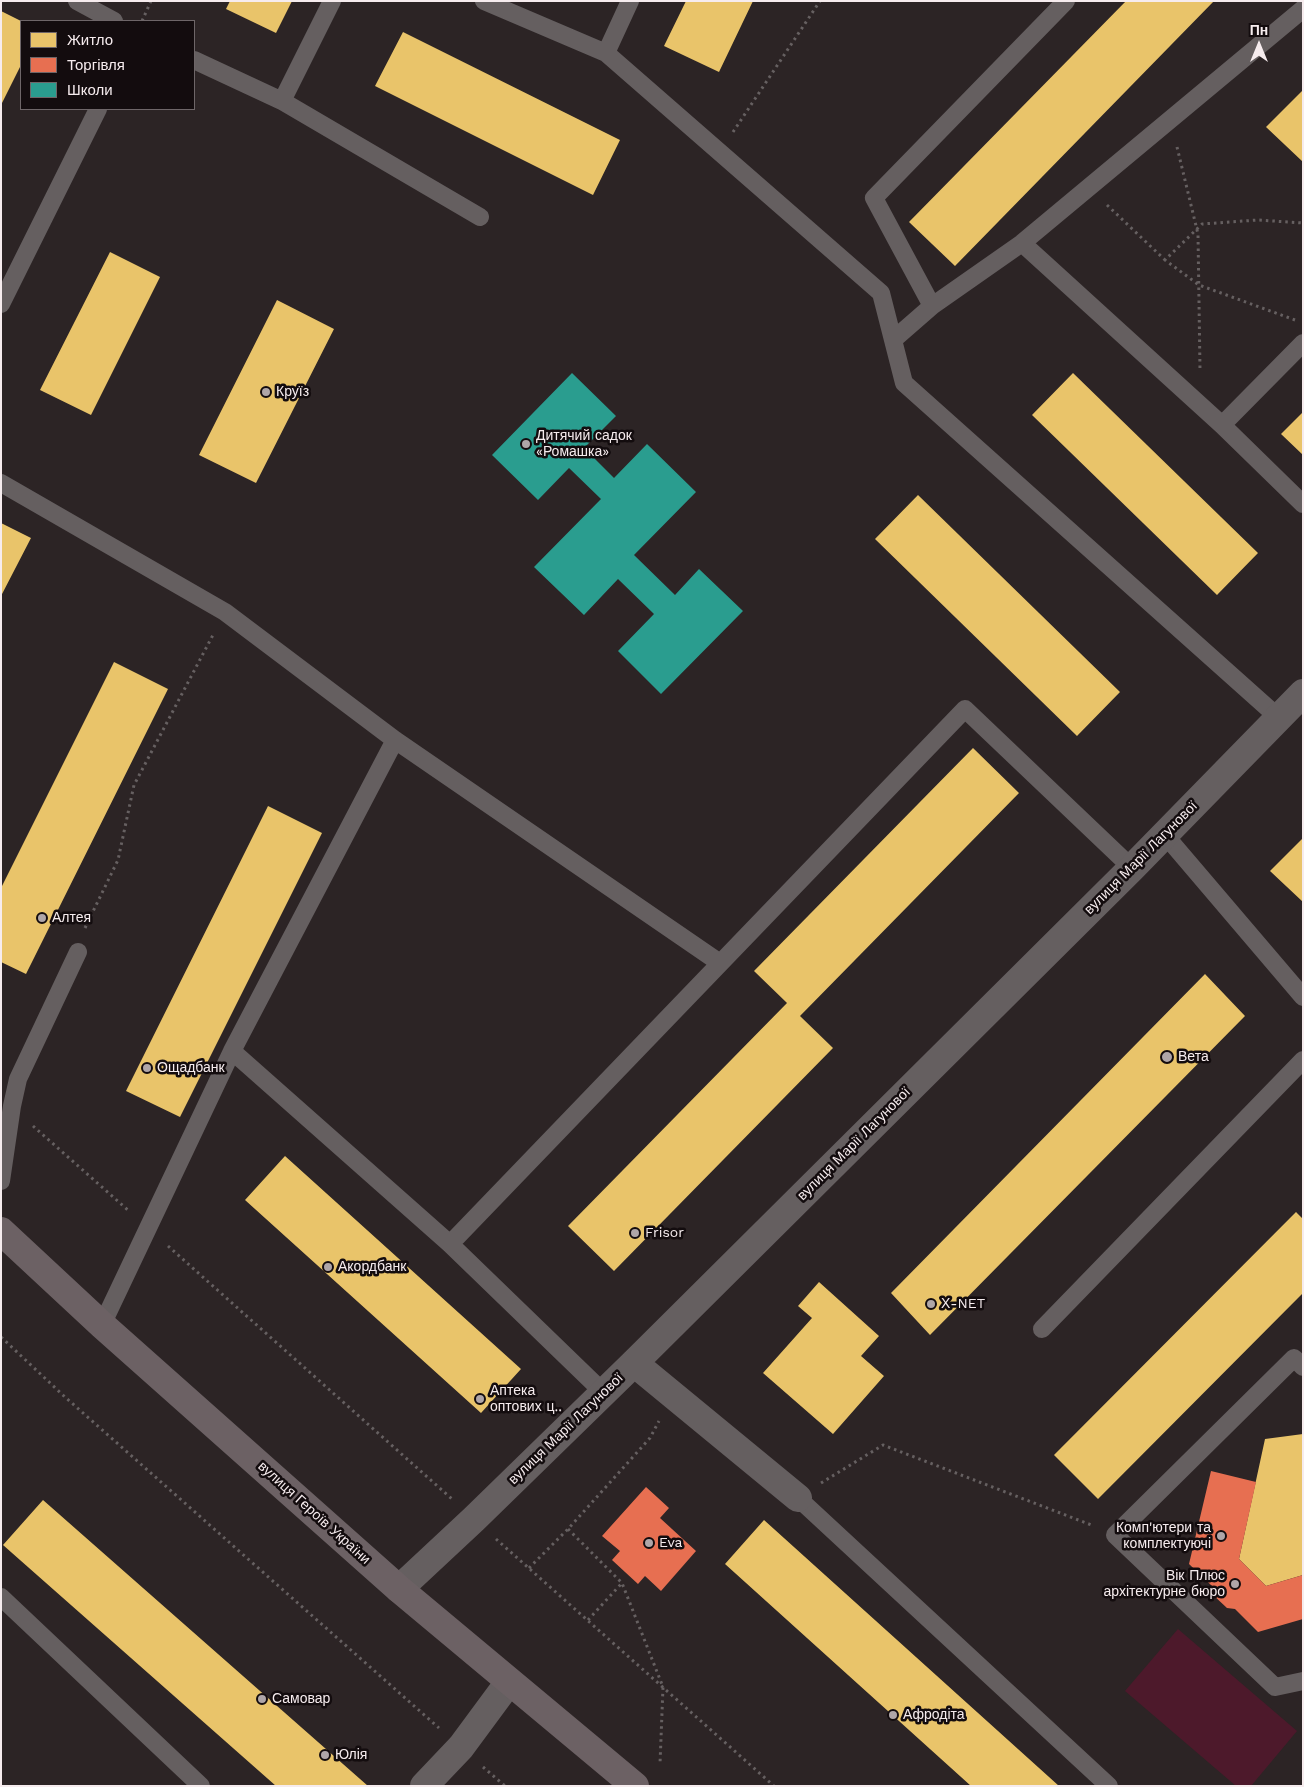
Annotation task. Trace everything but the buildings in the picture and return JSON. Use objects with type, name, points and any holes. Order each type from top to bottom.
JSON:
[{"type":"main road","name":"вулиця Героїв України","points":[[1,1231],[102,1325],[399,1589],[635,1786]]},
{"type":"street","name":"вулиця Марії Лагунової","points":[[399,1589],[604,1393],[1165,835],[1303,694]]},
{"type":"street","points":[[634,1363],[798,1498]]},
{"type":"street","points":[[424,1786],[461,1747],[509,1682]]},
{"type":"lane","points":[[77,1],[112,20]]},
{"type":"lane","points":[[282,101],[332,1]]},
{"type":"lane","points":[[484,1],[606,53],[881,293],[904,383],[1279,718]]},
{"type":"lane","points":[[606,53],[630,1]]},
{"type":"lane","points":[[932,306],[874,198],[1066,1]]},
{"type":"lane","points":[[893,340],[932,306],[1022,243],[1303,9]]},
{"type":"lane","points":[[195,60],[282,101],[480,217]]},
{"type":"lane","points":[[1,304],[98,110]]},
{"type":"lane","points":[[1022,243],[1222,426],[1303,504]]},
{"type":"lane","points":[[1222,426],[1303,343]]},
{"type":"lane","points":[[1,483],[226,612],[395,740],[720,963]]},
{"type":"lane","points":[[450,1244],[965,709],[1132,868]]},
{"type":"lane","points":[[102,1325],[232,1051],[395,740]]},
{"type":"lane","points":[[1165,835],[1303,998]]},
{"type":"lane","points":[[1,1181],[18,1079],[78,952]]},
{"type":"lane","points":[[232,1051],[450,1244],[604,1393]]},
{"type":"lane","points":[[1042,1329],[1303,1060]]},
{"type":"lane","points":[[1303,1367],[1294,1358],[1116,1535],[1275,1687],[1303,1681]]},
{"type":"lane","points":[[798,1498],[1109,1786]]},
{"type":"lane","points":[[1,1597],[201,1786]]},
{"type":"path","points":[[142,20],[152,1]]},
{"type":"path","points":[[720,152],[820,1]]},
{"type":"path","points":[[1170,119],[1197,229],[1199,405]]},
{"type":"path","points":[[1089,188],[1165,260],[1199,285],[1303,323]]},
{"type":"path","points":[[1165,260],[1202,224],[1258,220],[1303,224]]},
{"type":"path","points":[[78,952],[83,933],[118,860],[134,785],[226,612]]},
{"type":"path","points":[[12,1106],[774,1786]]},
{"type":"path","points":[[1,1337],[65,1397],[505,1786]]},
{"type":"path","points":[[529,1568],[568,1529],[650,1438],[673,1396]]},
{"type":"path","points":[[798,1498],[883,1445],[1116,1535]]},
{"type":"path","points":[[568,1529],[622,1583],[663,1687],[660,1764]]},
{"type":"path","points":[[588,1620],[622,1583]]},
{"type":"shaded area","points":[[1178,1629],[1297,1731],[1251,1786],[1236,1786],[1125,1691]]},
{"type":"place","name":"Круїз","points":[[266,392]]},
{"type":"place","name":"Дитячий садок «Ромашка»","points":[[526,444]]},
{"type":"place","name":"Алтея","points":[[42,918]]},
{"type":"place","name":"Вета","points":[[1167,1057]]},
{"type":"place","name":"Ощадбанк","points":[[147,1068]]},
{"type":"place","name":"Frisor","points":[[635,1233]]},
{"type":"place","name":"Акордбанк","points":[[328,1267]]},
{"type":"place","name":"Х-NET","points":[[931,1304]]},
{"type":"place","name":"Аптека оптових ц‥","points":[[480,1399]]},
{"type":"place","name":"Комп'ютери та комплектуючі","points":[[1221,1536]]},
{"type":"place","name":"Eva","points":[[649,1543]]},
{"type":"place","name":"Вік Плюс архітектурне бюро","points":[[1235,1584]]},
{"type":"place","name":"Самовар","points":[[262,1699]]},
{"type":"place","name":"Афродіта","points":[[893,1715]]},
{"type":"place","name":"Юлія","points":[[325,1755]]}]
